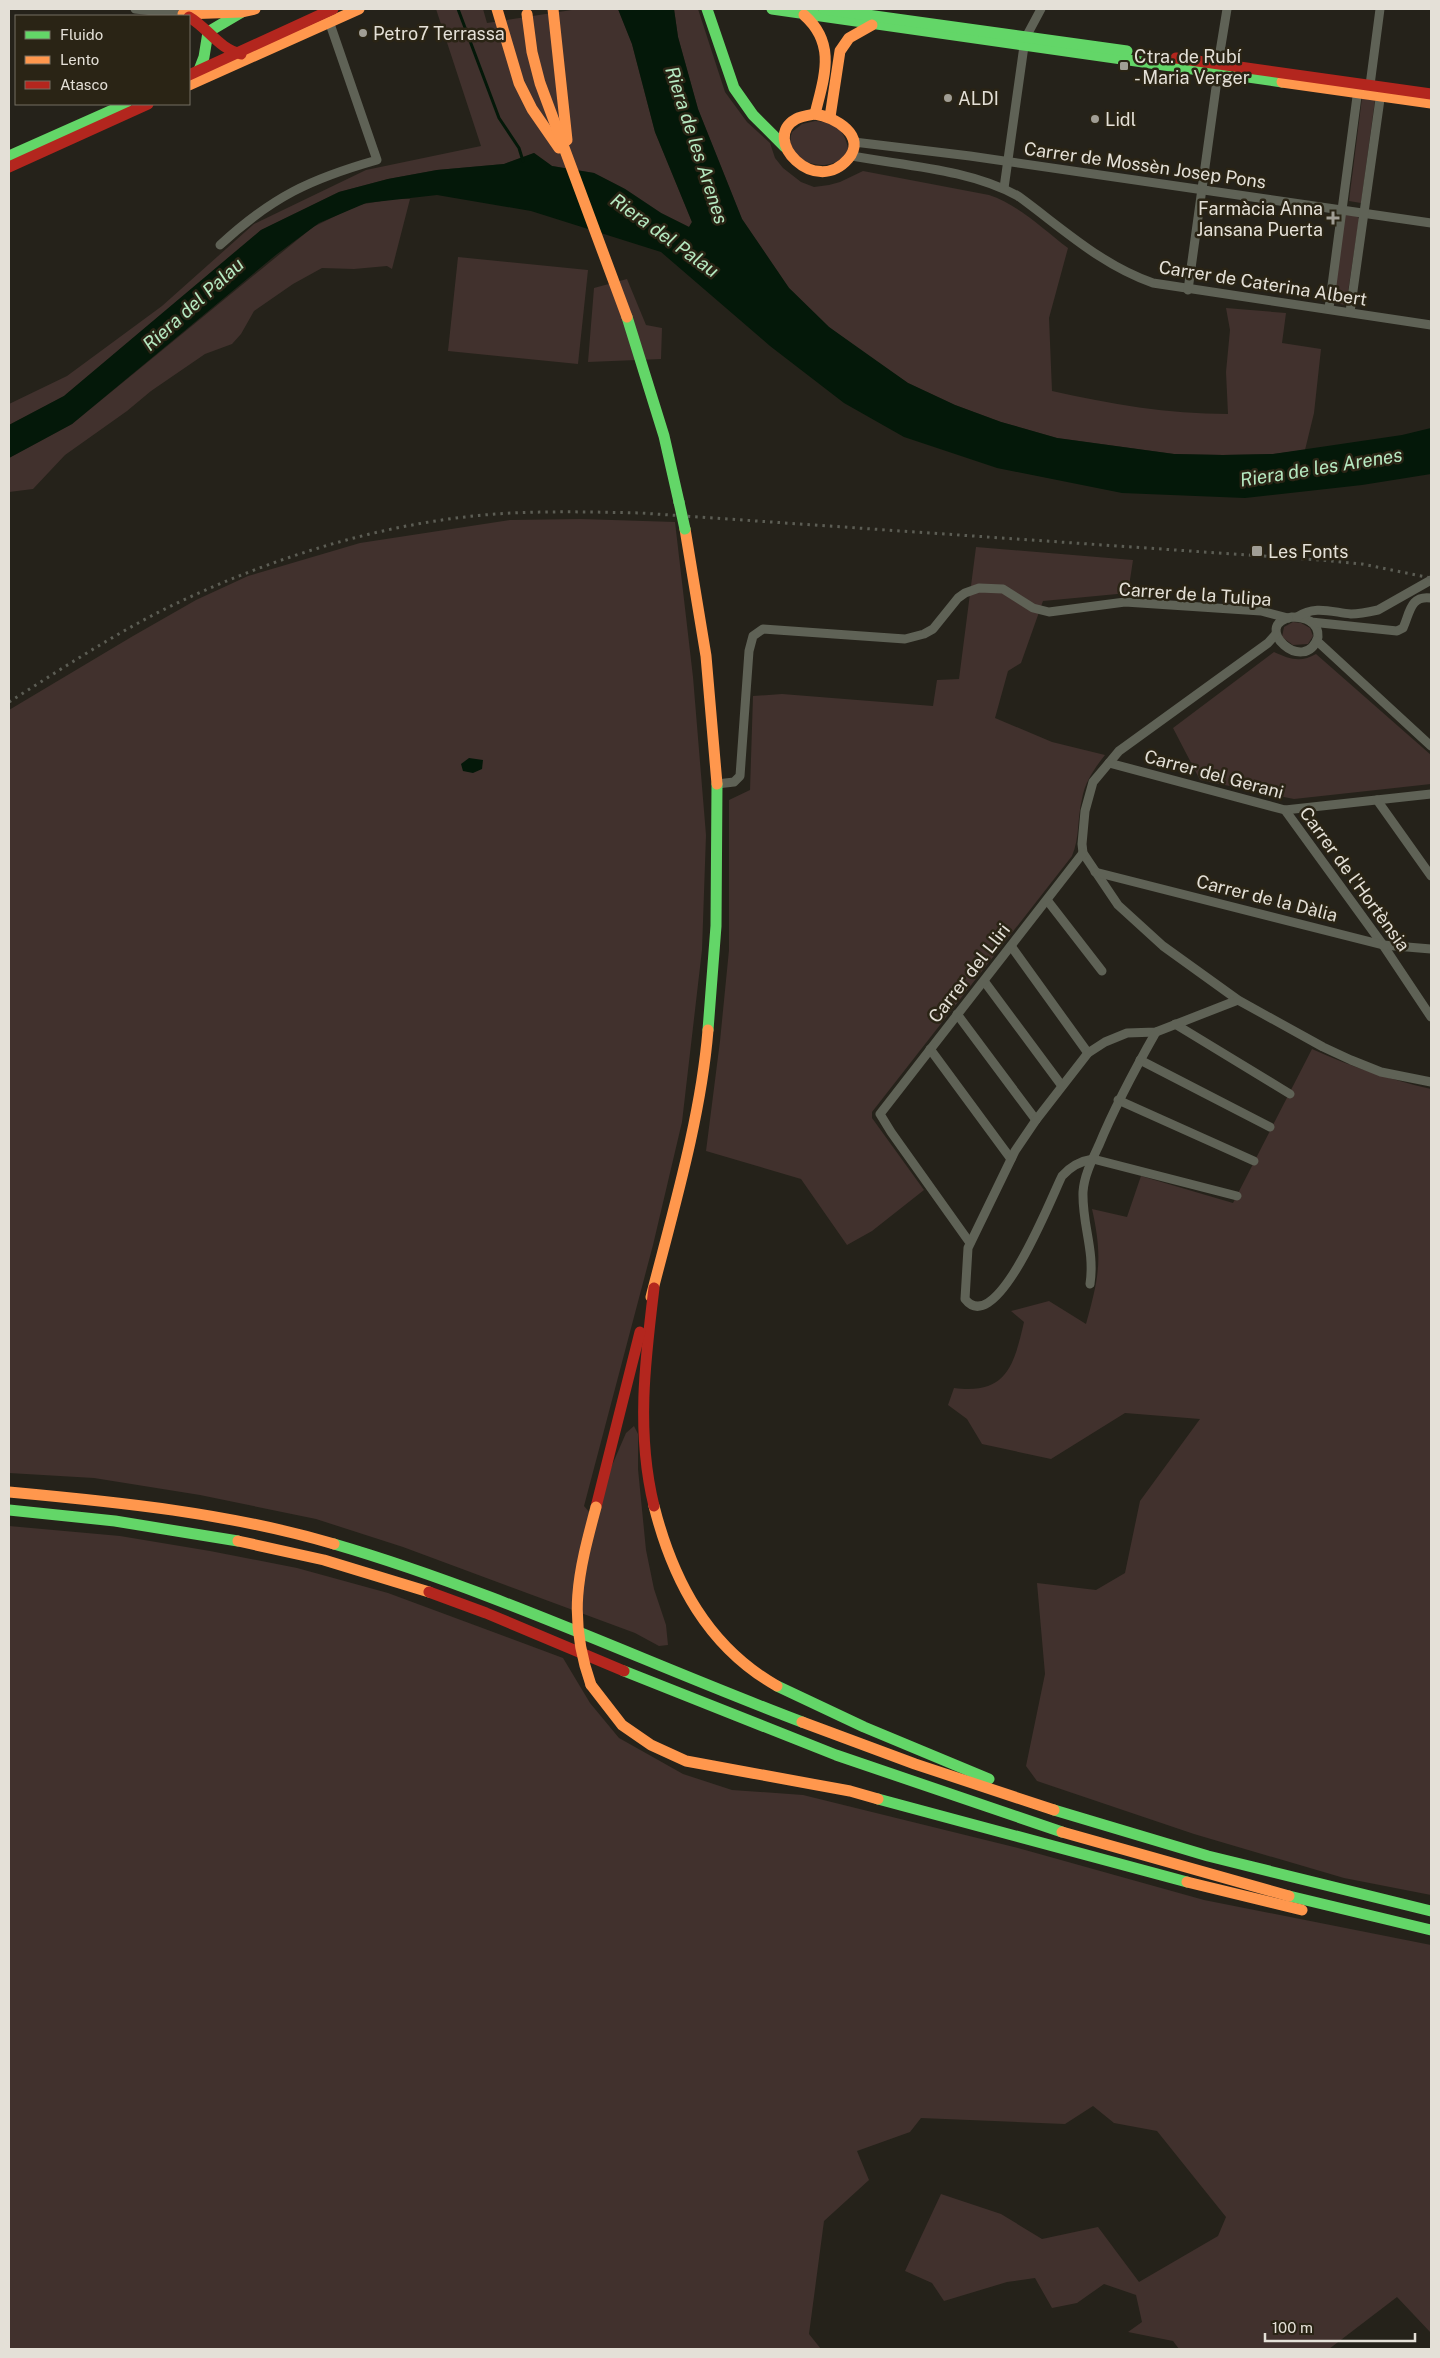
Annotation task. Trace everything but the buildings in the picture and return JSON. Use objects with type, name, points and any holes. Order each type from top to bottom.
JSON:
[{"type":"main road","points":[[185,14],[242,12],[255,9]]},
{"type":"main road","points":[[194,72],[333,9]]},
{"type":"main road","points":[[190,85],[293,37],[360,9]]},
{"type":"main road","points":[[497,9],[519,83],[554,123],[571,167]]},
{"type":"main road","points":[[553,9],[554,123]]},
{"type":"main road","points":[[707,9],[734,88],[746,107],[758,120],[784,147],[795,163],[814,171],[831,170],[840,166],[852,156],[854,142],[848,130],[830,117],[816,114],[802,117],[792,122],[774,124],[758,120]]},
{"type":"main road","points":[[772,9],[872,25],[1025,41]]},
{"type":"main road","points":[[792,13],[825,13],[830,9],[1025,41],[1218,69],[1370,89],[1431,94]]},
{"type":"main road","points":[[208,32],[242,12]]},
{"type":"main road","points":[[527,14],[536,67],[554,123],[620,295],[647,375],[679,502],[700,605],[708,669],[717,784],[716,926],[706,1053],[684,1163],[654,1288],[638,1337],[579,1576],[575,1619],[581,1657],[591,1685],[622,1725],[651,1746],[686,1760],[850,1791],[1261,1901],[1360,1922],[1426,1929]]},
{"type":"main road","points":[[804,15],[820,32],[824,47],[823,71],[816,114]]},
{"type":"main road","points":[[190,17],[200,23],[228,50],[236,54],[246,53],[284,38],[293,37]]},
{"type":"main road","points":[[830,117],[840,51],[849,38],[872,25]]},
{"type":"main road","points":[[194,72],[204,57],[208,32]]},
{"type":"main road","points":[[1370,89],[1431,103]]},
{"type":"main road","points":[[9,156],[124,105]]},
{"type":"main road","points":[[9,167],[146,105]]},
{"type":"main road","points":[[784,147],[785,132],[792,122]]},
{"type":"main road","points":[[654,1288],[644,1366],[644,1435],[649,1477],[657,1517],[678,1580],[710,1630],[754,1672],[775,1686],[888,1737],[1034,1795],[1085,1820]]},
{"type":"main road","points":[[9,1492],[116,1502],[212,1516],[311,1538],[373,1555],[555,1622],[722,1691],[843,1738],[960,1780],[1085,1820],[1240,1865],[1431,1911]]},
{"type":"main road","points":[[9,1510],[118,1520],[234,1538],[368,1573],[428,1591],[716,1709],[954,1797],[1156,1860],[1426,1929]]},
{"type":"street","points":[[135,9],[185,14]]},
{"type":"street","points":[[1004,188],[1025,41],[1041,9]]},
{"type":"street","points":[[1188,290],[1226,9]]},
{"type":"street","points":[[1350,312],[1364,212],[1370,89],[1380,9]]},
{"type":"street","points":[[220,244],[255,214],[288,193],[331,173],[377,160],[330,22]]},
{"type":"street","points":[[1329,308],[1341,209],[1370,89]]},
{"type":"street","name":"Carrer de Mossèn Josep Pons","points":[[854,142],[1202,189],[1431,223]]},
{"type":"street","name":"Carrer de Caterina Albert","points":[[852,156],[962,176],[1004,188],[1018,196],[1095,254],[1122,271],[1153,283],[1188,290],[1329,308],[1431,326]]},
{"type":"street","points":[[1298,617],[1309,610],[1315,609],[1353,614],[1378,610],[1431,580]]},
{"type":"street","name":"Carrer de la Tulipa","points":[[717,784],[734,782],[740,776],[750,642],[758,632],[769,629],[905,638],[916,636],[924,634],[940,622],[952,605],[965,593],[979,588],[1003,589],[1033,608],[1049,612],[1125,602],[1261,611],[1288,618]]},
{"type":"street","points":[[1431,598],[1419,598],[1413,602],[1403,628],[1397,631],[1311,622],[1298,617],[1288,618],[1280,624],[1276,634],[1263,646],[1120,751],[1094,782],[1088,797],[1083,829],[1083,853],[1095,872],[1118,905],[1163,946],[1238,1000],[1351,1060],[1381,1072],[1431,1082]]},
{"type":"street","points":[[1276,634],[1280,642],[1292,650],[1306,651],[1317,641],[1318,633],[1311,622]]},
{"type":"street","points":[[1317,641],[1431,746]]},
{"type":"street","name":"Carrer del Gerani","points":[[1109,763],[1285,810],[1431,794]]},
{"type":"street","points":[[1377,800],[1431,876]]},
{"type":"street","name":"Carrer de l'Hortènsia","points":[[1285,810],[1431,1017]]},
{"type":"street","name":"Carrer del Lliri","points":[[970,1243],[880,1114],[1083,853]]},
{"type":"street","name":"Carrer de la Dàlia","points":[[1095,872],[1382,945],[1431,949]]},
{"type":"street","points":[[1047,900],[1102,971]]},
{"type":"street","points":[[1011,946],[1088,1053]]},
{"type":"street","points":[[984,981],[1062,1086]]},
{"type":"street","points":[[1237,1196],[1093,1160],[1078,1163],[1062,1176],[1018,1268],[997,1295],[979,1306],[972,1305],[966,1299],[968,1248],[1011,1160],[1036,1120],[1088,1053],[1105,1042],[1127,1033],[1156,1032],[1238,1000]]},
{"type":"street","points":[[957,1014],[1036,1120]]},
{"type":"street","points":[[1176,1024],[1290,1094]]},
{"type":"street","points":[[1090,1284],[1093,1267],[1092,1249],[1083,1208],[1084,1189],[1093,1160],[1118,1100],[1156,1032]]},
{"type":"street","points":[[930,1049],[1011,1160]]},
{"type":"street","points":[[1140,1060],[1270,1127]]},
{"type":"street","points":[[1118,1100],[1254,1161]]},
{"type":"shaded area","points":[[436,9],[483,9],[487,23],[578,9],[618,9],[632,44],[655,132],[692,222],[689,227],[661,213],[625,189],[594,173],[552,166],[534,153],[504,164],[437,170],[388,179],[339,192],[261,230],[64,396],[9,425],[9,404],[67,376],[162,306],[254,224],[366,170],[481,146]]},
{"type":"shaded area","points":[[674,9],[698,9],[725,92],[747,122],[770,143],[775,158],[783,168],[801,182],[814,187],[829,185],[863,171],[989,195],[1021,211],[1068,248],[1049,318],[1052,391],[1139,407],[1206,414],[1228,414],[1226,372],[1230,330],[1226,308],[1286,313],[1282,343],[1321,349],[1314,413],[1305,450],[1273,454],[1174,454],[1057,438],[1001,422],[955,405],[908,383],[865,354],[829,327],[789,288],[742,219],[698,109],[678,37]]},
{"type":"shaded area","points":[[1362,98],[1375,100],[1361,203],[1349,201]]},
{"type":"shaded area","points":[[815,121],[833,125],[844,136],[848,149],[843,157],[834,163],[825,165],[806,162],[798,157],[793,150],[790,142],[792,132],[802,124]]},
{"type":"shaded area","points":[[393,199],[410,199],[392,269],[387,266],[354,269],[322,268],[293,284],[254,311],[241,334],[232,344],[205,354],[151,391],[127,411],[65,455],[33,489],[9,492],[9,458],[72,424],[313,227],[358,205]]},
{"type":"shaded area","points":[[1345,215],[1357,216],[1359,219],[1346,305],[1333,303]]},
{"type":"shaded area","points":[[458,257],[588,270],[578,364],[448,351]]},
{"type":"shaded area","points":[[627,279],[646,325],[662,328],[661,359],[588,362],[594,288]]},
{"type":"shaded area","points":[[581,519],[675,522],[693,677],[706,835],[702,950],[682,1122],[653,1245],[584,1506],[591,1514],[626,1433],[634,1426],[638,1434],[638,1469],[646,1550],[654,1589],[666,1625],[668,1645],[659,1646],[635,1633],[403,1547],[316,1519],[200,1495],[94,1478],[9,1473],[9,710],[196,600],[248,576],[360,543],[510,520]]},
{"type":"shaded area","points":[[976,547],[1133,560],[1128,593],[1043,601],[1021,663],[1008,671],[995,718],[1052,742],[1105,755],[1088,781],[1083,793],[1075,849],[1072,856],[872,1112],[872,1118],[924,1190],[872,1231],[847,1245],[801,1179],[706,1151],[729,950],[729,800],[750,790],[753,696],[782,694],[933,706],[937,680],[959,679]]},
{"type":"shaded area","points":[[1293,622],[1301,623],[1310,628],[1313,636],[1308,644],[1293,645],[1282,637],[1284,627]]},
{"type":"shaded area","points":[[1274,652],[1295,659],[1311,657],[1316,654],[1431,755],[1431,784],[1294,799],[1200,780],[1173,728]]},
{"type":"shaded area","points":[[1312,1049],[1370,1072],[1431,1089],[1431,1895],[1344,1878],[1194,1834],[1037,1781],[1026,1766],[1045,1674],[1037,1583],[1096,1590],[1125,1573],[1140,1501],[1200,1419],[1125,1413],[1051,1459],[982,1444],[967,1419],[948,1405],[954,1388],[972,1389],[986,1387],[997,1382],[1005,1374],[1016,1351],[1024,1322],[1011,1311],[1049,1301],[1086,1324],[1097,1280],[1098,1267],[1098,1241],[1092,1209],[1127,1217],[1141,1176],[1233,1203]]},
{"type":"shaded area","points":[[9,1526],[120,1536],[210,1551],[297,1568],[388,1593],[563,1658],[590,1703],[619,1738],[683,1774],[732,1790],[803,1795],[1018,1848],[1204,1900],[1431,1945],[1431,2333],[1397,2297],[1329,2349],[1179,2349],[1173,2341],[1128,2332],[1142,2322],[1136,2295],[1104,2284],[1077,2303],[1052,2308],[1035,2278],[1007,2282],[944,2301],[932,2283],[905,2271],[941,2194],[1001,2214],[1042,2239],[1098,2227],[1139,2282],[1218,2236],[1226,2217],[1157,2131],[1114,2123],[1093,2106],[1065,2124],[921,2118],[910,2132],[857,2151],[869,2180],[824,2221],[809,2334],[821,2349],[9,2349]]},
{"type":"water","points":[[618,9],[674,9],[678,37],[698,109],[742,219],[789,288],[829,327],[908,383],[955,405],[1001,422],[1057,438],[1174,454],[1273,454],[1402,435],[1431,428],[1431,474],[1362,485],[1245,498],[1122,493],[997,468],[904,437],[844,403],[770,346],[661,252],[531,211],[437,195],[366,203],[319,223],[277,254],[72,424],[9,458],[9,425],[64,396],[261,230],[339,192],[388,179],[437,170],[504,164],[534,153],[552,166],[594,173],[625,189],[661,213],[689,227],[692,222],[655,132],[632,44]]},
{"type":"water","points":[[469,758],[483,760],[482,769],[473,773],[463,771],[461,764]]},
{"type":"waterway","points":[[458,9],[499,118],[519,148],[523,161]]},
{"type":"railway","points":[[9,702],[132,626],[175,604],[256,570],[297,555],[382,531],[468,517],[512,513],[641,513],[1320,560],[1362,564],[1431,578]]},
{"type":"traffic: fast","points":[[707,9],[734,88],[753,115],[785,147]]},
{"type":"traffic: fast","points":[[772,9],[1282,82]]},
{"type":"traffic: fast","points":[[824,9],[1127,51]]},
{"type":"traffic: fast","points":[[199,70],[204,57],[208,32],[242,12]]},
{"type":"traffic: fast","points":[[9,156],[124,105]]},
{"type":"traffic: fast","points":[[627,317],[664,436],[679,502]]},
{"type":"traffic: fast","points":[[679,502],[685,529]]},
{"type":"traffic: fast","points":[[708,1030],[716,926],[717,784]]},
{"type":"traffic: fast","points":[[9,1510],[115,1521],[238,1541]]},
{"type":"traffic: fast","points":[[334,1544],[453,1583],[512,1605],[802,1722]]},
{"type":"traffic: fast","points":[[624,1671],[836,1755],[1062,1832]]},
{"type":"traffic: fast","points":[[777,1686],[864,1727],[989,1779]]},
{"type":"traffic: fast","points":[[878,1799],[1187,1882]]},
{"type":"traffic: fast","points":[[1054,1810],[1208,1856],[1431,1911]]},
{"type":"traffic: fast","points":[[1289,1896],[1431,1930]]},
{"type":"traffic: slow","points":[[183,14],[242,12],[255,9]]},
{"type":"traffic: slow","points":[[190,85],[359,9]]},
{"type":"traffic: slow","points":[[497,9],[519,83],[532,109],[559,148]]},
{"type":"traffic: slow","points":[[553,9],[567,140]]},
{"type":"traffic: slow","points":[[527,14],[532,52],[540,83],[627,317]]},
{"type":"traffic: slow","points":[[804,15],[814,26],[821,38],[824,49],[824,74],[815,114]]},
{"type":"traffic: slow","points":[[830,117],[840,51],[849,38],[872,25]]},
{"type":"traffic: slow","points":[[1282,82],[1431,103]]},
{"type":"traffic: slow","points":[[815,114],[840,123],[852,135],[853,151],[848,159],[835,169],[821,172],[808,168],[796,161],[788,150],[784,139],[787,128],[796,119],[815,114]]},
{"type":"traffic: slow","points":[[685,529],[706,656],[717,784]]},
{"type":"traffic: slow","points":[[651,1297],[693,1130],[708,1030]]},
{"type":"traffic: slow","points":[[9,1492],[173,1510],[254,1524],[334,1544]]},
{"type":"traffic: slow","points":[[654,1506],[672,1560],[683,1586],[697,1610],[731,1652],[777,1686]]},
{"type":"traffic: slow","points":[[591,1685],[579,1638],[577,1616],[580,1575],[596,1507]]},
{"type":"traffic: slow","points":[[238,1541],[324,1560],[429,1592]]},
{"type":"traffic: slow","points":[[591,1685],[622,1725],[651,1745],[686,1761],[850,1791],[878,1799]]},
{"type":"traffic: slow","points":[[802,1722],[915,1764],[1054,1810]]},
{"type":"traffic: slow","points":[[1062,1832],[1289,1896]]},
{"type":"traffic: slow","points":[[1187,1882],[1302,1910]]},
{"type":"traffic: jam","points":[[190,75],[333,9]]},
{"type":"traffic: jam","points":[[190,18],[226,48],[241,54]]},
{"type":"traffic: jam","points":[[1176,58],[1431,94]]},
{"type":"traffic: jam","points":[[9,167],[146,105]]},
{"type":"traffic: jam","points":[[654,1288],[644,1397],[645,1451],[648,1479],[654,1506]]},
{"type":"traffic: jam","points":[[596,1507],[640,1332]]},
{"type":"traffic: jam","points":[[429,1592],[486,1613],[624,1671]]},
{"type":"place","name":"Petro7 Terrassa","points":[[363,33]]},
{"type":"place","name":"Ctra. de Rubí - Maria Verger","points":[[1124,66]]},
{"type":"place","name":"ALDI","points":[[948,98]]},
{"type":"place","name":"Lidl","points":[[1095,119]]},
{"type":"place","name":"Farmàcia Anna Jansana Puerta","points":[[1333,218]]},
{"type":"place","name":"Les Fonts","points":[[1257,551]]},
{"type":"water label","name":"Riera de les Arenes","points":[[697,145]]},
{"type":"water label","name":"Riera del Palau","points":[[665,235]]},
{"type":"water label","name":"Riera del Palau","points":[[193,304]]},
{"type":"water label","name":"Riera de les Arenes","points":[[1321,467]]}]
